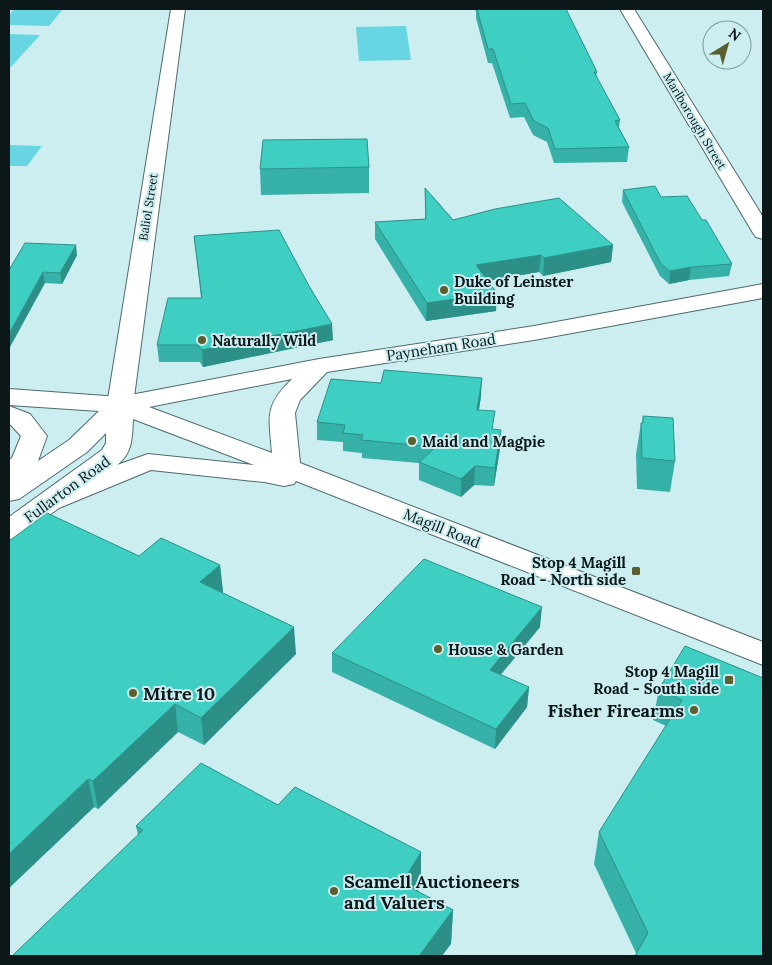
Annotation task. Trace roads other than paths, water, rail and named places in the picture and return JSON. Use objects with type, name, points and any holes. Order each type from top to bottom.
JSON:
[{"type":"main road","name":"Baliol Street","points":[[120,405],[178,9]]},
{"type":"main road","name":"Marlborough Street","points":[[627,9],[763,233]]},
{"type":"main road","name":"Payneham Road","points":[[120,405],[319,366],[534,333],[763,291]]},
{"type":"main road","points":[[287,467],[282,413],[288,397],[319,366]]},
{"type":"main road","points":[[9,397],[120,405]]},
{"type":"main road","name":"Magill Road","points":[[120,405],[287,467],[763,654]]},
{"type":"main road","name":"Fullarton Road","points":[[9,493],[78,446],[120,405]]},
{"type":"main road","name":"Fullarton Road","points":[[9,531],[113,456],[119,443],[120,405]]},
{"type":"main road","points":[[9,414],[15,415],[28,425],[34,436],[24,462],[9,473]]},
{"type":"main road","points":[[46,503],[148,462],[264,474],[351,492]]},
{"type":"place","name":"Duke of Leinster Building","points":[[444,290]]},
{"type":"place","name":"Naturally Wild","points":[[202,340]]},
{"type":"place","name":"Maid and Magpie","points":[[412,441]]},
{"type":"place","name":"Stop 4 Magill Road - North side","points":[[636,571]]},
{"type":"place","name":"House & Garden","points":[[438,649]]},
{"type":"place","name":"Stop 4 Magill Road - South side","points":[[729,680]]},
{"type":"place","name":"Mitre 10","points":[[133,693]]},
{"type":"place","name":"Fisher Firearms","points":[[694,710]]},
{"type":"place","name":"Scamell Auctioneers and Valuers","points":[[334,891]]}]
